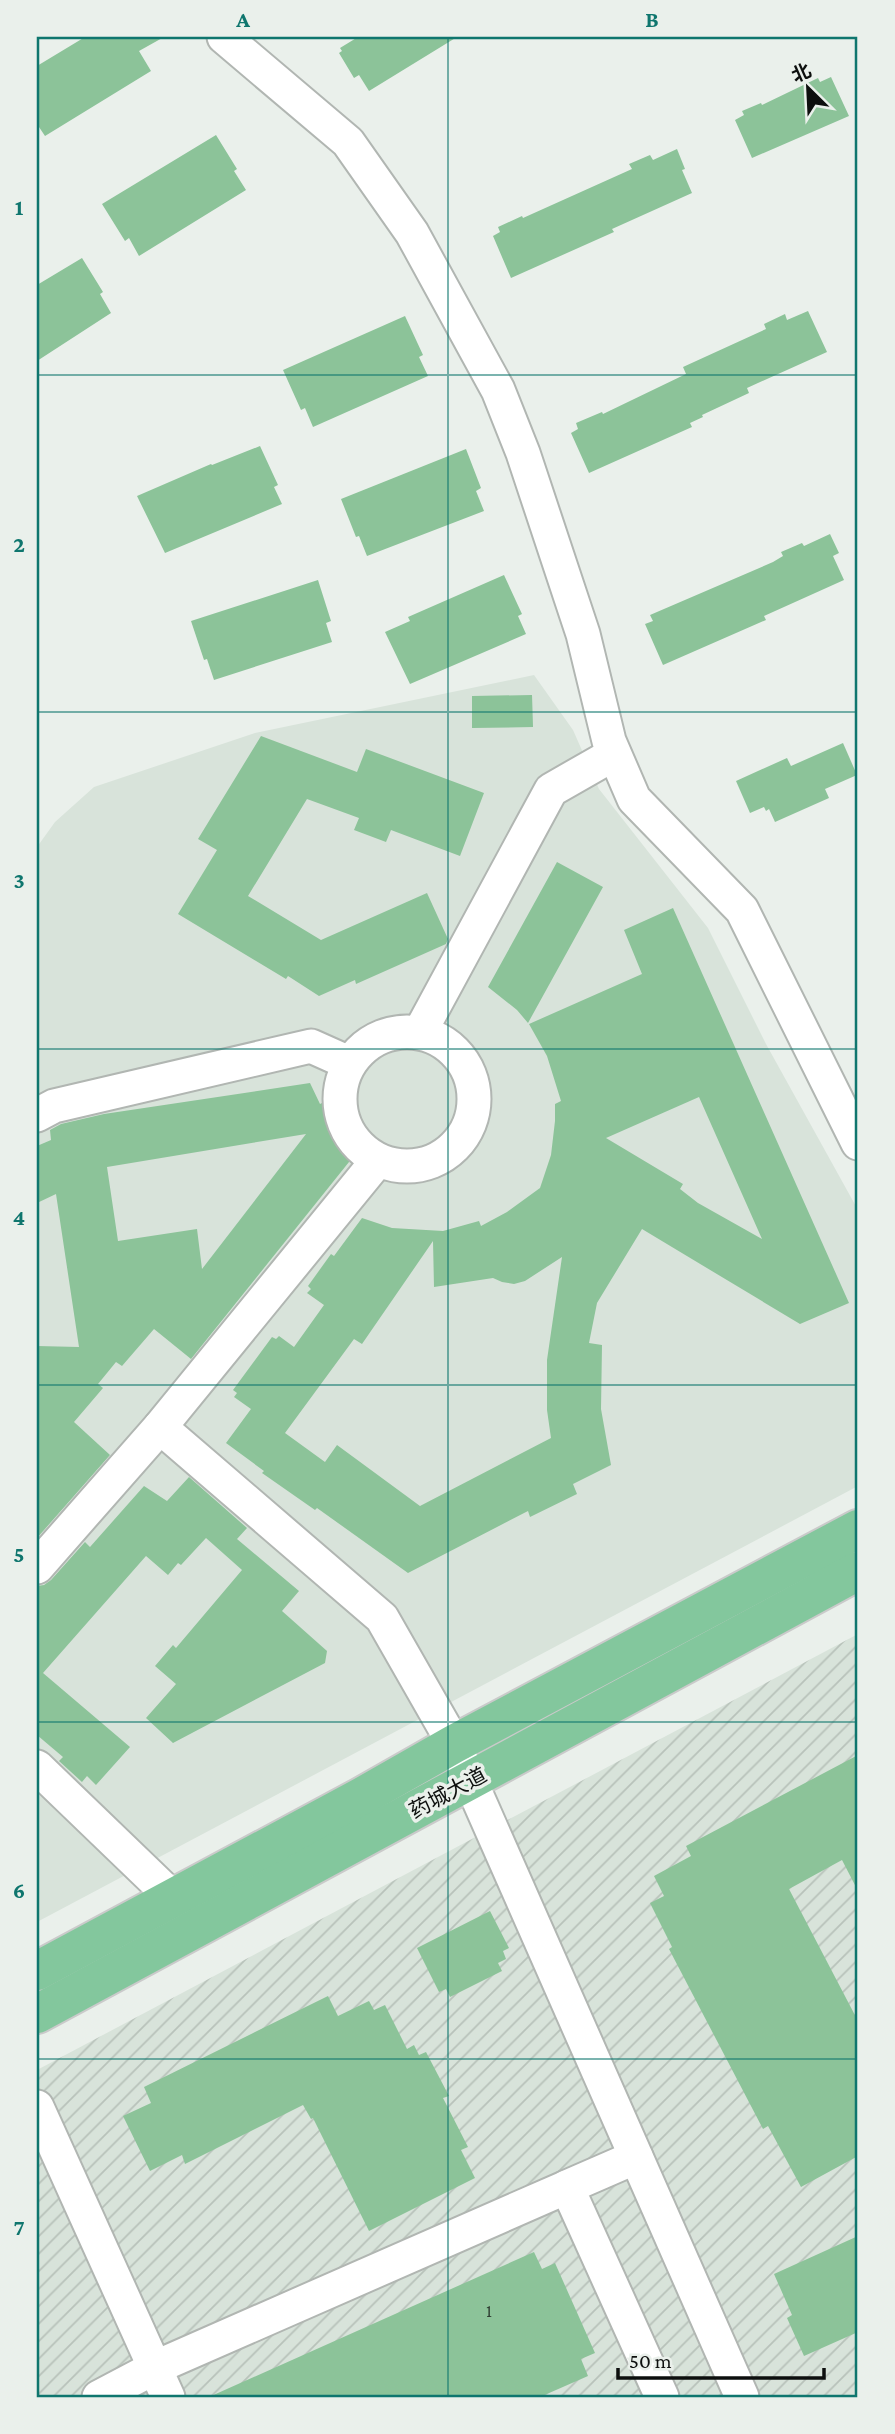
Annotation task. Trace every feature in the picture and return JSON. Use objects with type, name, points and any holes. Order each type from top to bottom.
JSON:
[{"type":"main road","name":"药城大道","points":[[37,1971],[454,1744],[858,1529]]},
{"type":"main road","name":"药城大道","points":[[37,2014],[858,1571]]},
{"type":"street","points":[[224,37],[348,142],[426,257],[498,390],[523,453],[583,634],[609,741],[634,799],[743,910],[858,1143]]},
{"type":"street","points":[[420,1032],[551,790],[614,754]]},
{"type":"street","points":[[420,1032],[436,1037],[461,1058],[474,1087],[471,1120],[454,1147],[441,1157],[410,1166],[393,1165],[378,1160],[353,1140],[340,1110],[343,1078],[349,1063],[373,1040],[388,1034],[420,1032]]},
{"type":"street","points":[[37,1115],[54,1106],[311,1046],[349,1063]]},
{"type":"street","points":[[37,1567],[160,1427],[378,1160]]},
{"type":"street","points":[[160,1427],[382,1618],[454,1744],[471,1780],[742,2397]]},
{"type":"street","points":[[37,1767],[173,1898]]},
{"type":"street","points":[[37,2107],[168,2397]]},
{"type":"street","points":[[99,2397],[154,2368],[636,2157]]},
{"type":"street","points":[[567,2187],[651,2394]]},
{"type":"shaded area","points":[[534,675],[573,730],[599,789],[708,928],[766,1044],[858,1210],[858,1486],[37,1922],[37,847],[55,822],[94,787],[255,733]]},
{"type":"shaded area","points":[[858,1634],[858,2397],[37,2397],[37,2070]]},
{"type":"building","points":[[85,37],[164,37],[139,51],[151,71],[45,136],[37,124],[37,66]]},
{"type":"building","points":[[358,37],[457,37],[369,91],[359,75],[354,78],[339,53],[342,51],[340,48]]},
{"type":"building","points":[[831,77],[849,116],[752,158],[735,120],[744,115],[742,111],[761,103],[762,105],[818,78],[820,82]]},
{"type":"building","points":[[216,135],[237,169],[234,171],[246,190],[139,256],[129,238],[125,241],[102,204]]},
{"type":"building","points":[[677,149],[692,193],[612,229],[614,232],[511,278],[493,236],[500,232],[498,227],[632,169],[629,164],[650,155],[653,160]]},
{"type":"building","points":[[82,258],[103,292],[100,294],[111,313],[37,361],[37,285]]},
{"type":"building","points":[[808,311],[827,352],[747,388],[749,393],[702,415],[703,417],[690,423],[692,427],[589,473],[571,433],[578,429],[576,423],[602,412],[603,414],[686,374],[683,367],[766,329],[764,324],[785,314],[787,320]]},
{"type":"building","points":[[405,316],[423,355],[419,357],[428,376],[313,427],[305,408],[301,410],[283,370]]},
{"type":"building","points":[[260,446],[278,485],[274,487],[282,504],[165,553],[137,496]]},
{"type":"building","points":[[466,449],[481,488],[476,491],[484,511],[367,556],[359,536],[356,537],[341,499]]},
{"type":"building","points":[[830,534],[839,553],[833,556],[844,580],[764,616],[766,620],[663,665],[645,624],[653,621],[650,615],[773,562],[783,556],[781,552],[802,543],[804,546]]},
{"type":"building","points":[[504,575],[522,614],[518,616],[526,634],[410,684],[385,632],[410,621],[408,617]]},
{"type":"building","points":[[318,580],[331,621],[326,623],[332,642],[214,680],[191,621]]},
{"type":"building","points":[[532,695],[533,727],[472,728],[472,696]]},
{"type":"building","points":[[261,736],[357,772],[366,749],[484,793],[460,856],[391,830],[386,842],[354,830],[359,818],[307,799],[248,896],[321,940],[427,893],[448,939],[446,944],[356,984],[355,980],[319,996],[178,914],[217,850],[198,839]]},
{"type":"building","points":[[843,743],[857,775],[825,789],[829,798],[775,822],[769,809],[766,811],[764,807],[750,813],[736,781],[787,758],[791,766]]},
{"type":"building","points":[[557,862],[603,887],[528,1023],[517,1010],[488,987]]},
{"type":"building","points":[[673,908],[849,1303],[800,1324],[642,1229],[597,1303],[589,1343],[602,1345],[601,1409],[611,1465],[573,1484],[577,1494],[530,1517],[528,1511],[408,1573],[317,1508],[315,1510],[262,1473],[264,1471],[226,1443],[251,1409],[234,1397],[237,1393],[233,1390],[272,1337],[276,1339],[279,1336],[294,1347],[324,1305],[307,1293],[311,1289],[308,1286],[362,1218],[392,1228],[443,1231],[479,1221],[481,1226],[507,1212],[540,1188],[551,1155],[555,1104],[561,1101],[547,1056],[529,1024],[642,974],[624,930]],"holes":[[[699,1097],[762,1239],[698,1203],[680,1189],[683,1184],[606,1138]],[[433,1241],[434,1287],[493,1278],[514,1284],[525,1281],[562,1257],[547,1360],[547,1410],[551,1438],[420,1506],[337,1445],[325,1462],[285,1433],[354,1339],[362,1344]]]},
{"type":"building","points":[[310,1083],[320,1104],[324,1102],[349,1162],[191,1359],[154,1329],[122,1366],[116,1362],[98,1384],[103,1388],[74,1422],[110,1455],[37,1538],[37,1346],[79,1347],[56,1194],[37,1203],[37,1146],[51,1140],[50,1130],[61,1124],[104,1114]],"holes":[[[306,1134],[202,1269],[197,1229],[118,1241],[107,1167]]]},
{"type":"building","points":[[189,1477],[247,1528],[237,1539],[299,1591],[282,1611],[327,1651],[325,1663],[173,1743],[146,1718],[176,1684],[155,1666],[173,1645],[176,1648],[242,1570],[206,1538],[168,1575],[146,1556],[43,1673],[130,1747],[96,1785],[87,1776],[82,1782],[59,1761],[63,1757],[37,1735],[37,1586],[51,1580],[85,1542],[90,1547],[144,1486],[167,1501]]},
{"type":"building","points":[[858,1755],[858,1891],[842,1860],[789,1889],[858,2021],[858,2156],[801,2187],[768,2126],[763,2129],[669,1949],[672,1947],[650,1903],[664,1896],[654,1876],[691,1856],[686,1846]]},
{"type":"building","points":[[490,1911],[509,1948],[503,1951],[506,1959],[498,1963],[502,1971],[450,1997],[446,1989],[439,1992],[417,1948]]},
{"type":"building","points":[[328,1996],[338,2016],[369,2001],[374,2010],[385,2005],[407,2049],[414,2045],[419,2055],[426,2052],[449,2096],[443,2098],[468,2147],[461,2150],[475,2178],[369,2231],[313,2118],[311,2119],[303,2105],[185,2164],[182,2155],[150,2171],[123,2116],[151,2103],[144,2087]]},
{"type":"building","points":[[858,2236],[858,2332],[804,2356],[787,2318],[792,2315],[774,2274]]},
{"type":"building","points":[[534,2252],[542,2269],[555,2263],[595,2353],[581,2359],[588,2376],[540,2397],[209,2397]]}]
